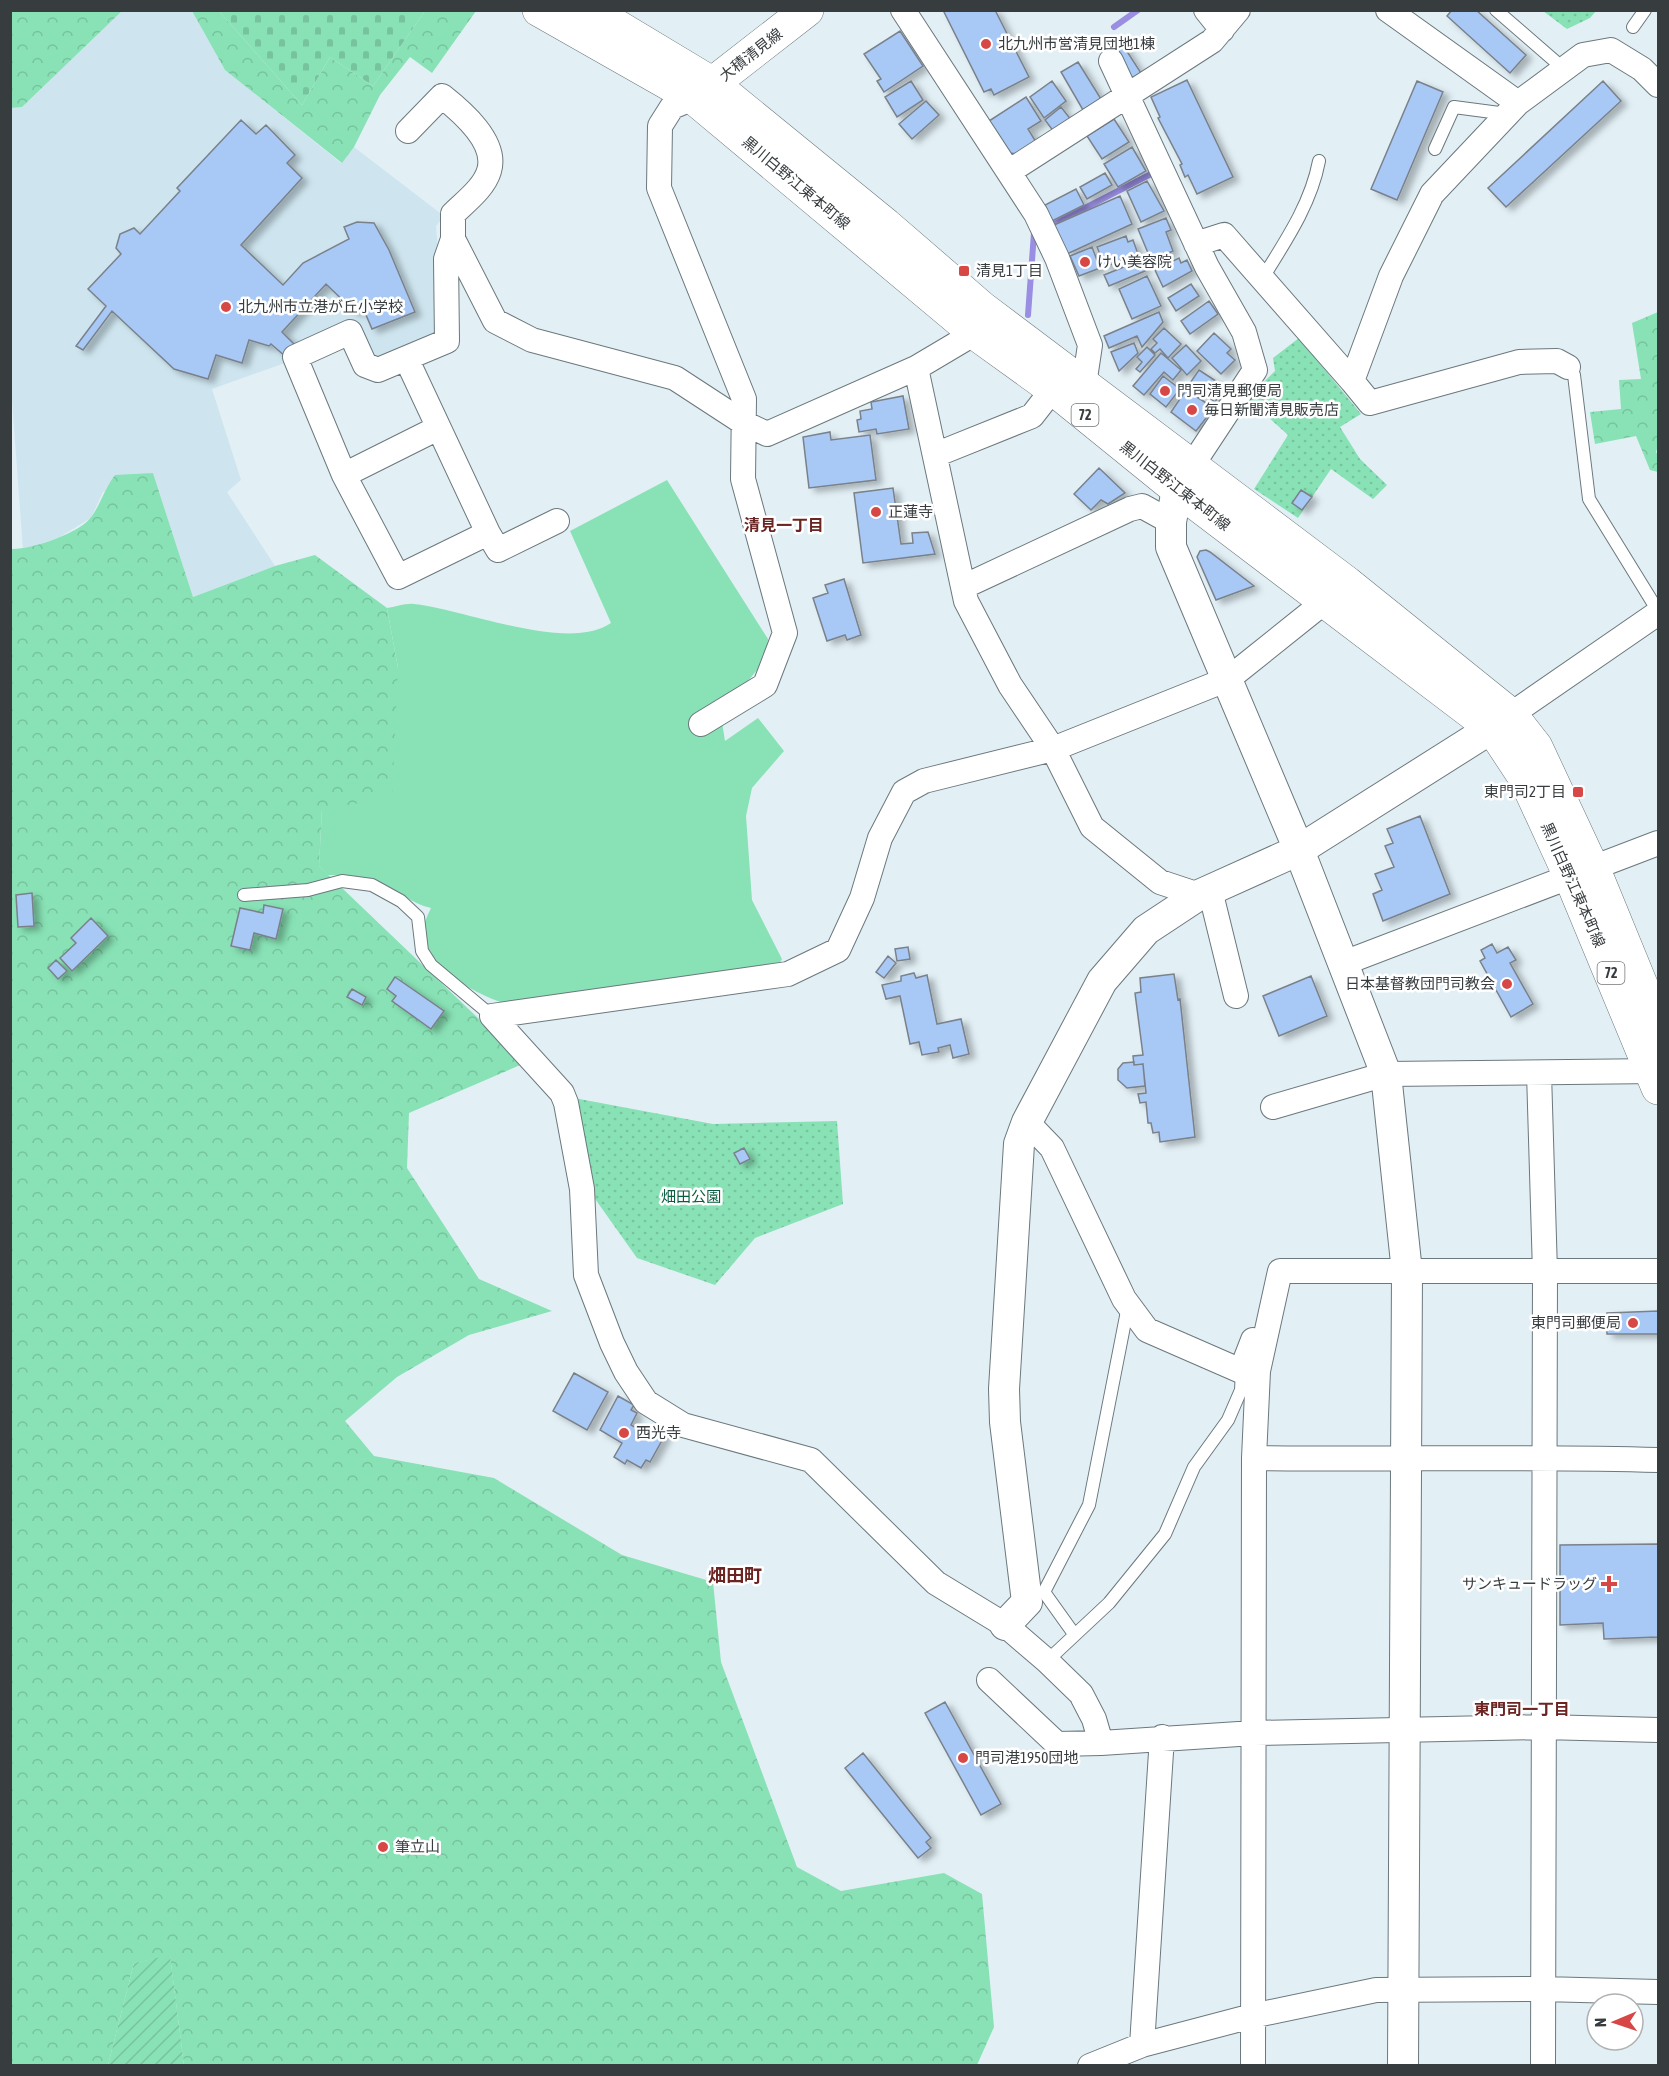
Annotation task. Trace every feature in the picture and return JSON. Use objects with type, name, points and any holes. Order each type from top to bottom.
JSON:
[{"type":"main road","name":"黒川白野江東本町線","points":[[539,10],[704,91],[975,333],[1069,387]]},
{"type":"main road","name":"黒川白野江東本町線","points":[[590,10],[886,225],[1069,387],[1184,478],[1337,592],[1536,747],[1656,1077]]},
{"type":"main road","name":"大積清見線","points":[[704,91],[807,10]]},
{"type":"main road","name":"黒川白野江東本町線","points":[[1582,872],[1659,1026]]},
{"type":"street","points":[[903,10],[1036,214],[1057,258],[1090,345],[1069,387],[1032,416],[935,455]]},
{"type":"street","points":[[1206,10],[1222,30]]},
{"type":"street","points":[[1010,171],[1212,41],[1239,10]]},
{"type":"street","points":[[1388,10],[1512,109]]},
{"type":"street","points":[[1352,381],[1391,276],[1432,194],[1512,109],[1583,55],[1611,50],[1642,69],[1659,85]]},
{"type":"street","points":[[1111,61],[1196,244],[1244,332],[1255,370],[1184,478],[1170,522],[1171,547],[1299,850],[1386,1074],[1407,1272],[1403,2066]]},
{"type":"street","points":[[701,724],[765,685],[785,633],[742,478],[744,399],[659,188],[660,126],[672,107],[704,91]]},
{"type":"street","points":[[408,131],[442,96],[464,113],[478,130],[489,155],[489,171],[479,188],[453,214],[453,239],[446,259],[447,341],[378,370],[365,365],[350,332],[295,357],[344,475],[398,577],[488,534]]},
{"type":"street","points":[[1196,244],[1224,235],[1370,403],[1519,362],[1557,361],[1568,367]]},
{"type":"street","points":[[453,239],[495,321],[532,340],[675,378],[744,423],[767,434],[916,368],[975,333]]},
{"type":"street","points":[[406,360],[488,534],[498,550],[557,521]]},
{"type":"street","points":[[916,368],[966,601],[1010,685],[1053,749],[1092,827],[1160,882],[1205,893]]},
{"type":"street","points":[[344,475],[438,428]]},
{"type":"street","points":[[963,587],[1130,509],[1142,506],[1170,522]]},
{"type":"street","points":[[492,1016],[788,974],[838,950],[862,898],[880,838],[904,792],[924,781],[1053,749],[1228,679],[1337,592]]},
{"type":"street","points":[[1005,1625],[1027,1602],[1005,1422],[1004,1389],[1019,1144],[1027,1122],[1102,981],[1146,930],[1205,893],[1299,850],[1502,721],[1659,612]]},
{"type":"street","points":[[1344,963],[1659,843]]},
{"type":"street","points":[[1205,893],[1236,996]]},
{"type":"street","points":[[492,1016],[562,1093],[582,1190],[586,1275],[612,1343],[626,1372],[646,1402],[683,1425],[811,1460],[936,1583],[1005,1625],[1081,1694],[1094,1719],[1101,1743]]},
{"type":"street","points":[[1272,1107],[1386,1074],[1539,1073],[1656,1077]]},
{"type":"street","points":[[1539,1073],[1545,1272],[1542,1456],[1543,2066]]},
{"type":"street","points":[[1027,1122],[1052,1148],[1128,1305],[1148,1330],[1242,1370],[1255,1336],[1273,1315]]},
{"type":"street","points":[[1253,2066],[1254,1458],[1258,1371],[1273,1315],[1273,1295],[1280,1271],[1659,1271]]},
{"type":"street","points":[[1254,1458],[1407,1460],[1542,1456],[1659,1460]]},
{"type":"street","points":[[989,1680],[1058,1744],[1254,1733],[1543,1727],[1659,1730]]},
{"type":"street","points":[[1142,2045],[1162,1737]]},
{"type":"street","points":[[1090,2066],[1116,2059],[1142,2045],[1252,2016],[1376,1990],[1542,1989],[1659,1992]]},
{"type":"lane","points":[[1496,10],[1564,69]]},
{"type":"lane","points":[[1633,27],[1645,10]]},
{"type":"lane","points":[[1435,149],[1454,107],[1512,109]]},
{"type":"lane","points":[[1262,279],[1292,229],[1315,180],[1319,161]]},
{"type":"lane","points":[[1568,367],[1574,375],[1589,499],[1659,612]]},
{"type":"lane","points":[[244,895],[308,890],[342,881],[372,885],[401,901],[418,917],[422,951],[431,965],[492,1016]]},
{"type":"lane","points":[[1074,1634],[1044,1592],[1089,1505],[1128,1305]]},
{"type":"lane","points":[[1047,1661],[1108,1603],[1164,1534],[1194,1467],[1228,1420],[1241,1390],[1242,1370]]},
{"type":"shaded area","name":"北九州市立港が丘小学校","points":[[122,11],[192,11],[225,70],[341,163],[354,147],[444,216],[436,226],[441,292],[440,332],[380,359],[372,355],[355,322],[285,363],[212,389],[241,480],[227,492],[275,566],[193,597],[153,473],[103,492],[91,518],[58,538],[23,550],[10,373],[10,108],[22,107]]},
{"type":"green space","points":[[10,11],[122,11],[22,107],[11,108]]},
{"type":"green space","points":[[192,11],[219,11],[302,105],[330,57],[373,86],[425,11],[476,11],[432,73],[410,57],[380,95],[354,147],[342,163],[225,70]]},
{"type":"green space","points":[[219,11],[425,11],[373,86],[330,57],[302,105]]},
{"type":"green space","points":[[1543,11],[1596,11],[1590,18],[1567,29]]},
{"type":"green space","points":[[1658,312],[1658,446],[1656,452],[1658,472],[1650,470],[1636,436],[1595,444],[1590,412],[1621,409],[1619,380],[1641,379],[1632,323]]},
{"type":"green space","points":[[1299,338],[1361,414],[1340,427],[1360,459],[1387,485],[1373,499],[1331,469],[1298,518],[1254,489],[1288,435],[1247,398],[1275,371],[1273,358]]},
{"type":"green space","points":[[153,473],[193,597],[275,566],[315,555],[387,608],[398,668],[392,798],[322,809],[319,866],[525,1063],[409,1113],[407,1168],[479,1279],[552,1311],[469,1335],[397,1377],[345,1421],[374,1456],[494,1478],[622,1555],[713,1582],[721,1662],[797,1867],[841,1891],[944,1873],[982,1894],[994,2027],[977,2065],[184,2065],[170,1956],[134,1963],[108,2065],[11,2066],[11,549],[30,547],[54,539],[86,522],[92,516],[115,475]]},
{"type":"green space","points":[[667,480],[768,639],[766,659],[734,698],[719,703],[725,741],[758,718],[784,751],[752,788],[746,816],[752,900],[782,959],[778,967],[506,1004],[480,994],[453,977],[432,956],[426,943],[424,929],[431,908],[376,881],[358,876],[328,875],[319,866],[322,809],[398,668],[387,608],[414,604],[515,627],[569,633],[592,631],[611,623],[570,531]]},
{"type":"green space","name":"畑田公園","points":[[574,1098],[713,1124],[837,1121],[843,1204],[755,1238],[715,1285],[637,1258],[593,1196]]},
{"type":"green space","points":[[170,1955],[184,2065],[108,2065],[134,1963]]},
{"type":"building","name":"北九州市営清見団地1棟","points":[[943,10],[995,10],[1029,77],[994,95],[991,89],[984,92]]},
{"type":"building","points":[[1452,10],[1476,10],[1526,55],[1510,73],[1447,16]]},
{"type":"building","points":[[900,31],[923,66],[884,92],[877,81],[881,79],[864,54]]},
{"type":"building","points":[[1119,39],[1141,73],[1135,78],[1128,76],[1112,52]]},
{"type":"building","points":[[1078,62],[1101,99],[1083,110],[1061,72]]},
{"type":"building","points":[[1187,80],[1233,177],[1197,194],[1188,175],[1185,177],[1180,165],[1182,164],[1158,118],[1160,117],[1151,97]]},
{"type":"building","points":[[911,81],[923,100],[897,117],[885,97]]},
{"type":"building","points":[[1052,81],[1066,101],[1044,118],[1030,97]]},
{"type":"building","points":[[1417,81],[1443,92],[1397,200],[1371,189]]},
{"type":"building","points":[[1603,81],[1621,101],[1506,207],[1488,188]]},
{"type":"building","points":[[1026,97],[1041,121],[1028,129],[1036,142],[1017,154],[1010,153],[989,121]]},
{"type":"building","points":[[926,101],[939,115],[912,139],[899,124]]},
{"type":"building","points":[[1061,107],[1072,121],[1054,132],[1045,120]]},
{"type":"building","points":[[1114,119],[1129,142],[1102,159],[1087,136]]},
{"type":"building","points":[[241,120],[256,134],[266,125],[295,155],[287,163],[302,178],[241,245],[283,285],[303,263],[349,239],[344,227],[357,222],[374,223],[389,250],[415,312],[372,329],[363,308],[355,312],[326,284],[282,332],[296,346],[286,357],[271,344],[269,346],[249,340],[242,363],[216,355],[208,379],[174,369],[112,311],[83,350],[76,346],[106,306],[88,289],[121,254],[116,248],[120,234],[134,228],[140,234],[180,191],[177,188]]},
{"type":"building","points":[[1132,147],[1146,171],[1118,187],[1104,164]]},
{"type":"building","points":[[1105,173],[1112,185],[1087,199],[1080,187]]},
{"type":"building","points":[[1147,181],[1164,211],[1141,222],[1127,191]]},
{"type":"building","points":[[1076,189],[1084,205],[1052,221],[1045,205]]},
{"type":"building","points":[[1120,196],[1132,224],[1067,254],[1054,225]]},
{"type":"building","points":[[1166,218],[1171,230],[1166,232],[1173,251],[1166,254],[1168,259],[1153,265],[1138,229]]},
{"type":"building","points":[[1126,236],[1128,242],[1133,240],[1138,254],[1105,267],[1097,247]]},
{"type":"building","name":"けい美容院","points":[[1092,247],[1100,268],[1079,276],[1070,256]]},
{"type":"building","points":[[1179,258],[1181,263],[1187,260],[1192,271],[1163,287],[1155,270]]},
{"type":"building","points":[[1141,260],[1145,271],[1109,286],[1104,275]]},
{"type":"building","points":[[1147,276],[1161,306],[1132,319],[1119,289]]},
{"type":"building","points":[[1191,284],[1199,296],[1176,311],[1168,298]]},
{"type":"building","points":[[1209,301],[1218,314],[1190,334],[1181,321]]},
{"type":"building","points":[[1159,312],[1163,322],[1142,347],[1137,336],[1109,348],[1104,336]]},
{"type":"building","points":[[1164,328],[1181,344],[1168,358],[1160,349],[1155,353],[1151,349],[1157,343],[1153,339]]},
{"type":"building","points":[[1214,333],[1231,349],[1227,353],[1235,360],[1221,374],[1197,351]]},
{"type":"building","points":[[1134,343],[1138,353],[1119,371],[1111,352]]},
{"type":"building","points":[[1186,345],[1201,361],[1187,375],[1172,358]]},
{"type":"building","points":[[1147,347],[1155,355],[1140,372],[1136,369],[1142,362],[1137,357]]},
{"type":"building","points":[[1161,353],[1181,370],[1173,380],[1164,372],[1144,395],[1133,386]]},
{"type":"building","points":[[1199,370],[1225,387],[1215,402],[1190,383]]},
{"type":"building","name":"門司清見郵便局","points":[[1163,376],[1180,389],[1166,407],[1150,394]]},
{"type":"building","name":"毎日新聞清見販売店","points":[[1186,390],[1214,408],[1196,431],[1171,412]]},
{"type":"building","points":[[903,396],[909,429],[877,434],[876,429],[859,432],[857,420],[861,419],[860,411],[872,409],[871,402]]},
{"type":"building","name":"正蓮寺","points":[[830,432],[831,440],[870,435],[876,480],[809,488],[803,437]]},
{"type":"building","points":[[1099,468],[1125,493],[1108,504],[1101,500],[1091,510],[1074,494]]},
{"type":"building","name":"正蓮寺","points":[[893,488],[901,544],[913,543],[912,533],[928,532],[935,554],[863,563],[854,493]]},
{"type":"building","points":[[1301,490],[1312,497],[1302,510],[1292,503]]},
{"type":"building","points":[[1206,550],[1254,586],[1216,600],[1197,557],[1200,551]]},
{"type":"building","points":[[844,579],[861,635],[847,640],[845,635],[827,641],[813,598],[828,593],[825,585]]},
{"type":"building","points":[[1420,816],[1450,894],[1383,921],[1373,894],[1382,890],[1375,874],[1394,867],[1385,846],[1393,843],[1387,829]]},
{"type":"building","points":[[32,893],[34,926],[18,927],[16,895]]},
{"type":"building","points":[[264,905],[283,909],[276,939],[254,933],[250,950],[231,946],[240,908],[263,913]]},
{"type":"building","points":[[91,918],[108,936],[72,971],[60,958],[76,943],[71,938]]},
{"type":"building","name":"日本基督教団門司教会","points":[[1492,944],[1497,953],[1508,947],[1516,960],[1510,963],[1533,1004],[1511,1017],[1480,961],[1485,958],[1481,950]]},
{"type":"building","points":[[908,947],[910,959],[897,961],[895,949]]},
{"type":"building","points":[[888,956],[896,963],[884,978],[876,972]]},
{"type":"building","points":[[56,960],[67,971],[58,979],[48,968]]},
{"type":"building","points":[[914,973],[916,978],[927,975],[937,1024],[961,1019],[969,1054],[953,1058],[950,1045],[938,1048],[939,1052],[922,1055],[919,1042],[910,1044],[900,996],[886,999],[882,985],[901,981],[901,976]]},
{"type":"building","points":[[1174,974],[1178,1000],[1180,999],[1195,1137],[1160,1142],[1159,1132],[1153,1133],[1151,1123],[1148,1123],[1146,1102],[1140,1103],[1138,1094],[1146,1093],[1143,1064],[1134,1065],[1133,1056],[1143,1055],[1135,993],[1141,992],[1140,978]]},
{"type":"building","points":[[1311,976],[1327,1016],[1279,1036],[1263,996]]},
{"type":"building","points":[[395,977],[444,1011],[431,1029],[392,1001],[396,996],[387,989]]},
{"type":"building","points":[[352,989],[366,997],[362,1005],[347,997]]},
{"type":"building","points":[[1134,1062],[1134,1065],[1143,1064],[1145,1086],[1127,1088],[1118,1080],[1118,1069],[1123,1063]]},
{"type":"building","points":[[744,1148],[750,1159],[740,1164],[734,1153]]},
{"type":"building","name":"東門司郵便局","points":[[1658,1311],[1658,1334],[1607,1334],[1607,1313]]},
{"type":"building","name":"西光寺","points":[[574,1373],[608,1392],[587,1430],[553,1411]]},
{"type":"building","name":"西光寺","points":[[618,1396],[634,1405],[631,1410],[637,1413],[631,1425],[653,1438],[657,1430],[665,1435],[650,1462],[646,1460],[641,1468],[627,1460],[625,1464],[614,1457],[622,1443],[600,1430]]},
{"type":"building","name":"サンキュードラッグ","points":[[1658,1544],[1658,1637],[1604,1639],[1603,1623],[1560,1625],[1560,1545]]},
{"type":"building","name":"門司港1950団地","points":[[945,1702],[1001,1804],[981,1815],[925,1713]]},
{"type":"building","points":[[863,1753],[931,1838],[926,1842],[931,1848],[918,1858],[845,1768]]},
{"type":"waterway","points":[[1114,27],[1138,10]]},
{"type":"waterway","points":[[1052,225],[1153,173]]},
{"type":"waterway","points":[[1028,315],[1034,233]]},
{"type":"place","name":"北九州市営清見団地1棟","points":[[986,44]]},
{"type":"place","name":"けい美容院","points":[[1085,262]]},
{"type":"place","name":"清見1丁目","points":[[964,271]]},
{"type":"place","name":"北九州市立港が丘小学校","points":[[226,307]]},
{"type":"place","name":"門司清見郵便局","points":[[1165,391]]},
{"type":"place","name":"毎日新聞清見販売店","points":[[1192,410]]},
{"type":"place","name":"正蓮寺","points":[[876,512]]},
{"type":"place","name":"東門司2丁目","points":[[1578,792]]},
{"type":"place","name":"日本基督教団門司教会","points":[[1507,984]]},
{"type":"place","name":"東門司郵便局","points":[[1633,1323]]},
{"type":"place","name":"西光寺","points":[[624,1433]]},
{"type":"place","name":"サンキュードラッグ","points":[[1609,1584]]},
{"type":"place","name":"門司港1950団地","points":[[963,1758]]},
{"type":"place","name":"筆立山","points":[[383,1847]]},
{"type":"district","name":"清見一丁目","points":[[784,525]]},
{"type":"district","name":"畑田町","points":[[735,1576]]},
{"type":"district","name":"東門司一丁目","points":[[1522,1709]]}]
